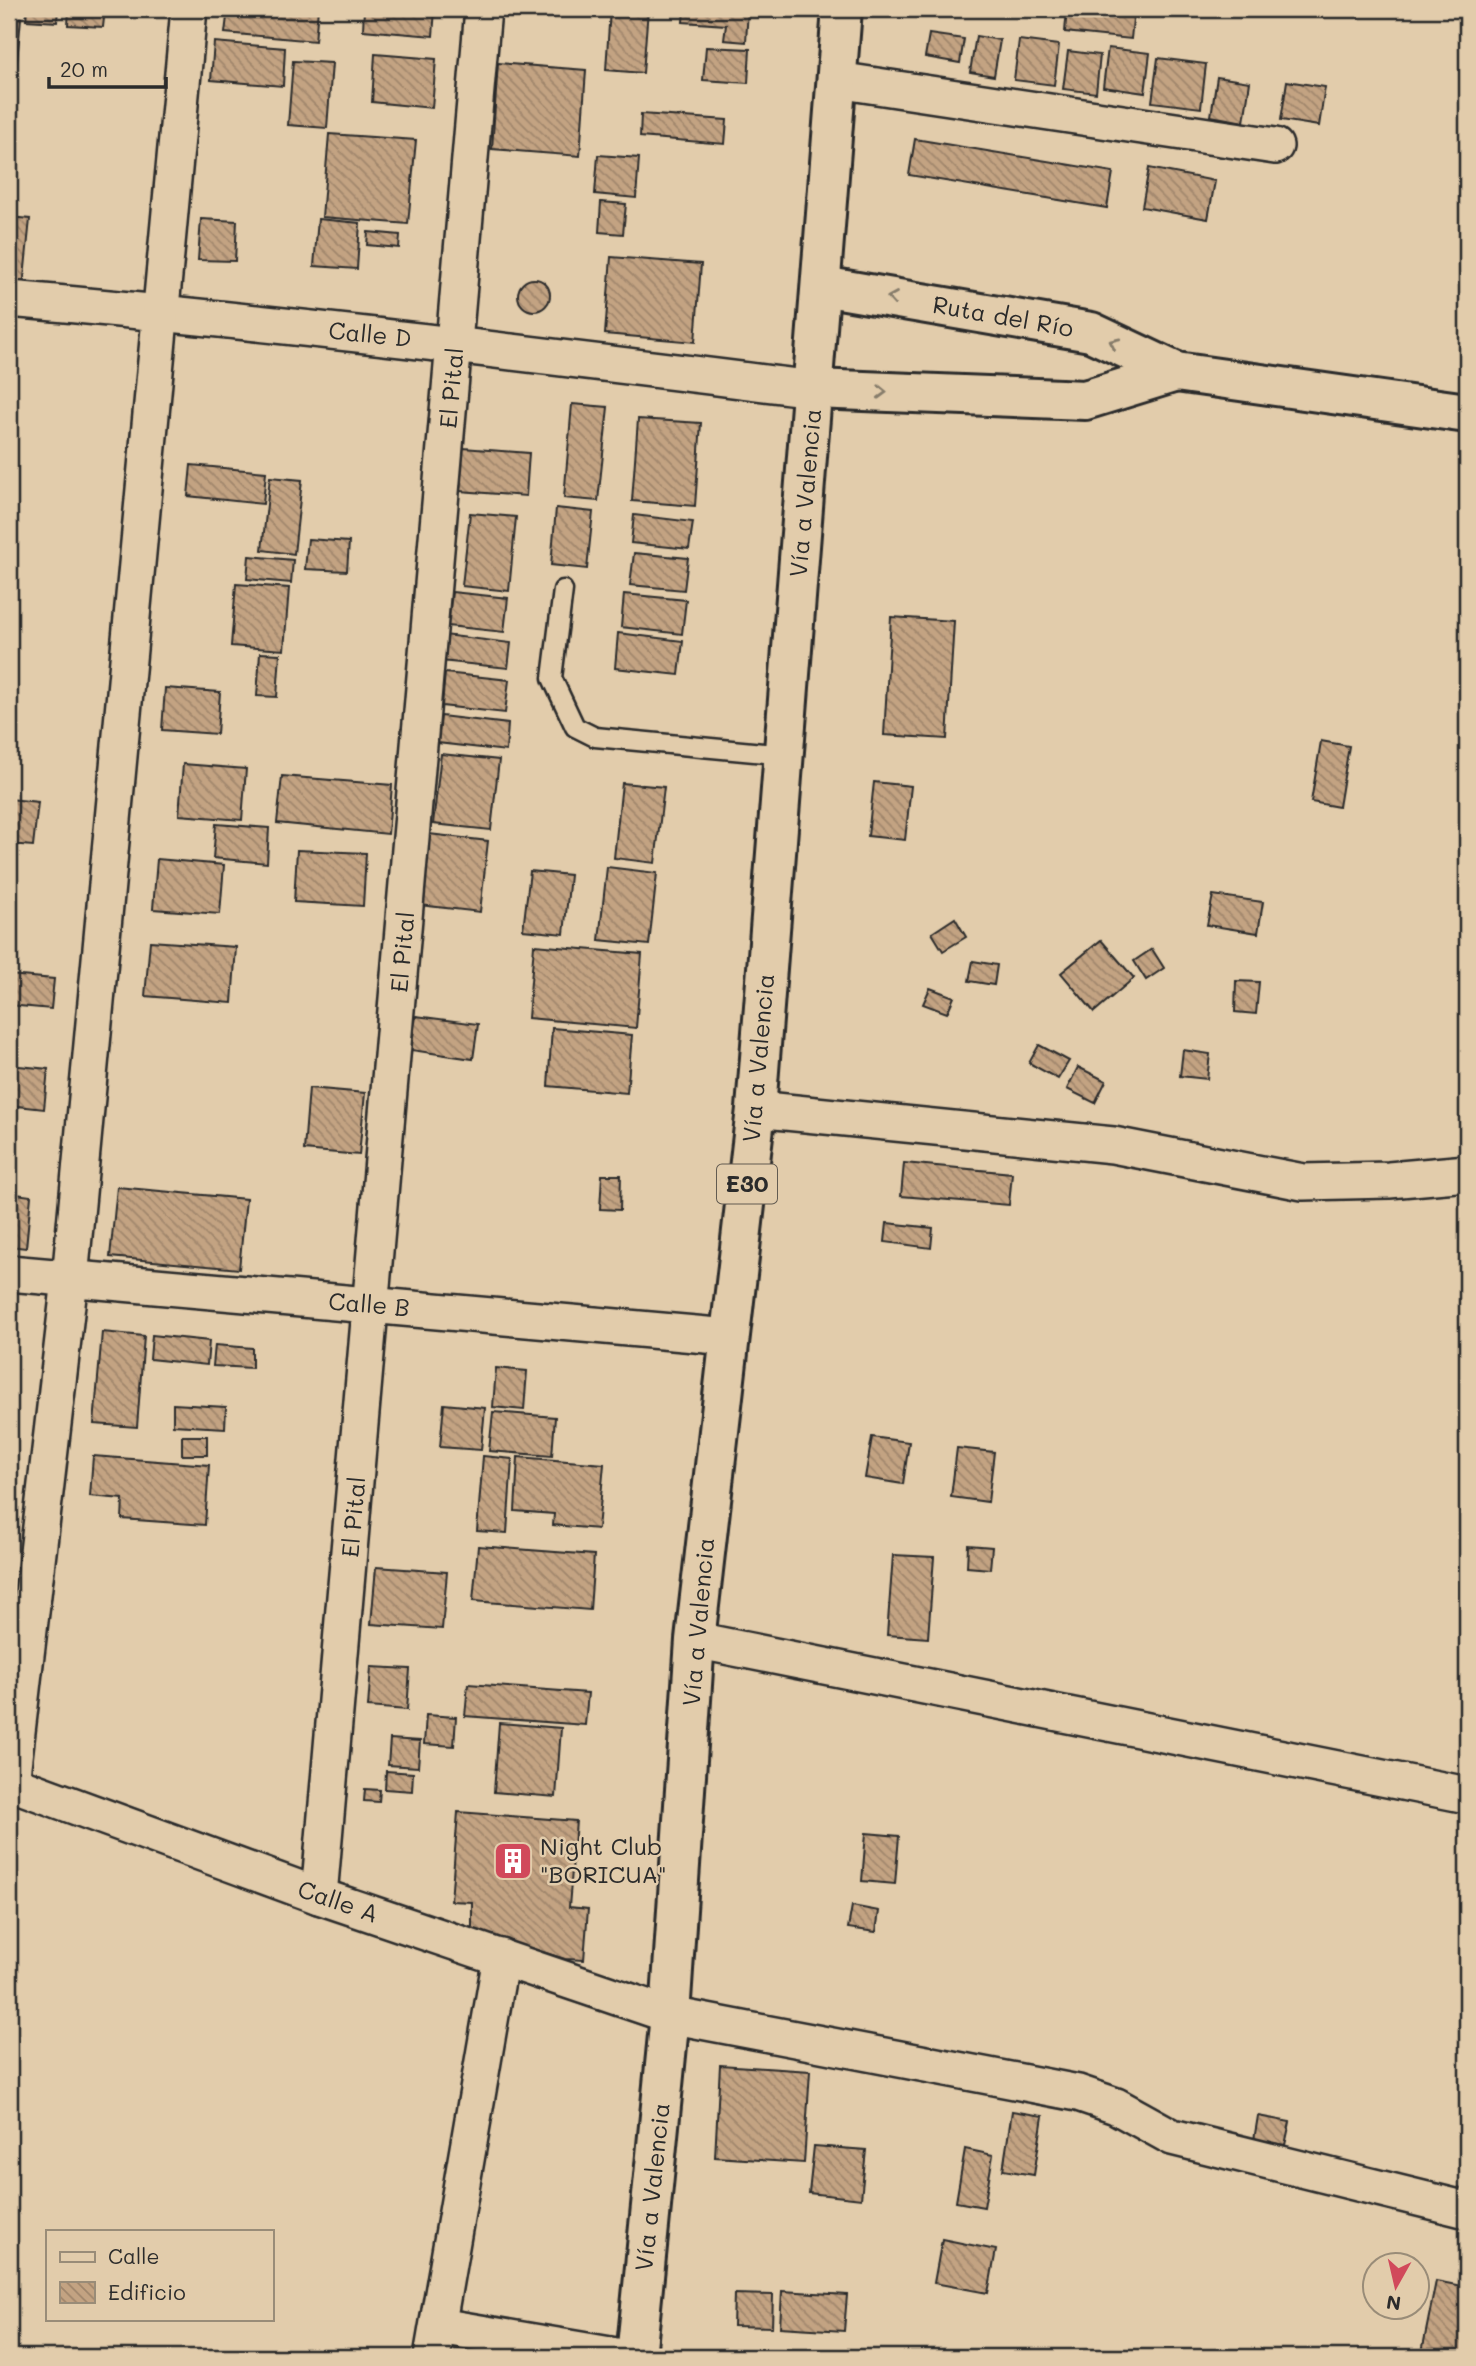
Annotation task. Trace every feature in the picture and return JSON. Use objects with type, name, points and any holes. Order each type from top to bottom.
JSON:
[{"type":"main road","name":"Vía a Valencia","points":[[636,2357],[670,2015],[695,1640],[756,1109],[842,9]]},
{"type":"main road","name":"Ruta del Río","points":[[822,286],[1091,332],[1176,372],[1467,413]]},
{"type":"main road","name":"Ruta del Río","points":[[814,389],[1085,401],[1176,372]]},
{"type":"street","points":[[10,1782],[70,1279],[189,9]]},
{"type":"street","name":"El Pital","points":[[319,1896],[373,1305],[482,9]]},
{"type":"street","points":[[837,79],[1275,146]]},
{"type":"street","name":"Calle D","points":[[9,299],[161,312],[814,389]]},
{"type":"street","points":[[756,1109],[1113,1145],[1303,1182],[1388,1180],[1467,1172]]},
{"type":"street","name":"Calle B","points":[[9,1273],[729,1337]]},
{"type":"street","points":[[695,1640],[1467,1795]]},
{"type":"street","name":"Calle A","points":[[10,1782],[319,1896],[670,2015],[1078,2093],[1116,2106],[1172,2137],[1467,2210]]},
{"type":"street","points":[[501,1957],[436,2341],[622,2357]]},
{"type":"lane","points":[[563,590],[552,678],[575,727],[595,737],[785,755]]},
{"type":"building","points":[[27,9],[58,9],[57,22],[26,20]]},
{"type":"building","points":[[69,9],[105,9],[103,27],[68,25]]},
{"type":"building","points":[[228,9],[318,9],[315,41],[225,33]]},
{"type":"building","points":[[364,9],[435,9],[433,36],[363,30]]},
{"type":"building","points":[[610,9],[648,9],[643,73],[606,70]]},
{"type":"building","points":[[684,9],[748,9],[746,42],[724,40],[726,25],[683,22]]},
{"type":"building","points":[[1067,9],[1134,9],[1131,39],[1065,32]]},
{"type":"building","points":[[9,17],[21,18],[13,105],[9,105]]},
{"type":"building","points":[[929,34],[964,39],[960,63],[925,57]]},
{"type":"building","points":[[976,36],[1000,40],[994,76],[970,72]]},
{"type":"building","points":[[1019,40],[1059,45],[1054,85],[1014,80]]},
{"type":"building","points":[[214,42],[285,48],[283,86],[211,80]]},
{"type":"building","points":[[706,47],[750,49],[748,83],[703,80]]},
{"type":"building","points":[[1108,48],[1150,53],[1145,93],[1103,87]]},
{"type":"building","points":[[1068,51],[1100,55],[1096,93],[1063,89]]},
{"type":"building","points":[[375,54],[436,59],[432,108],[372,102]]},
{"type":"building","points":[[1158,58],[1206,64],[1201,108],[1152,102]]},
{"type":"building","points":[[293,61],[332,63],[327,128],[288,125]]},
{"type":"building","points":[[498,63],[586,70],[580,156],[492,149]]},
{"type":"building","points":[[1217,77],[1250,82],[1244,122],[1211,116]]},
{"type":"building","points":[[1287,81],[1325,87],[1319,126],[1281,120]]},
{"type":"building","points":[[641,114],[727,120],[725,144],[640,137]]},
{"type":"building","points":[[329,134],[416,140],[408,224],[322,217]]},
{"type":"building","points":[[915,139],[1113,172],[1107,208],[909,175]]},
{"type":"building","points":[[598,155],[639,158],[636,198],[595,194]]},
{"type":"building","points":[[1149,168],[1215,181],[1208,219],[1142,207]]},
{"type":"building","points":[[601,202],[626,204],[623,234],[599,232]]},
{"type":"building","points":[[9,217],[30,219],[23,288],[9,286]]},
{"type":"building","points":[[201,219],[237,221],[235,261],[198,260]]},
{"type":"building","points":[[318,219],[360,223],[357,269],[314,266]]},
{"type":"building","points":[[368,232],[400,235],[399,248],[367,245]]},
{"type":"building","points":[[611,257],[701,264],[695,342],[605,334]]},
{"type":"building","points":[[534,279],[545,284],[550,295],[545,306],[534,311],[523,306],[518,295],[523,284]]},
{"type":"building","points":[[572,404],[608,407],[598,501],[564,498]]},
{"type":"building","points":[[638,419],[701,423],[695,506],[632,501]]},
{"type":"building","points":[[463,448],[529,453],[526,496],[460,491]]},
{"type":"building","points":[[191,465],[266,472],[263,504],[188,496]]},
{"type":"building","points":[[270,477],[302,480],[294,554],[262,550]]},
{"type":"building","points":[[556,508],[593,512],[587,569],[551,565]]},
{"type":"building","points":[[470,513],[516,517],[509,591],[462,586]]},
{"type":"building","points":[[634,515],[693,522],[689,549],[631,543]]},
{"type":"building","points":[[308,539],[349,542],[347,571],[305,569]]},
{"type":"building","points":[[634,553],[688,558],[684,590],[630,585]]},
{"type":"building","points":[[249,556],[293,560],[291,583],[247,579]]},
{"type":"building","points":[[236,584],[289,588],[284,650],[231,646]]},
{"type":"building","points":[[452,592],[508,598],[504,632],[448,626]]},
{"type":"building","points":[[624,594],[686,600],[682,634],[621,627]]},
{"type":"building","points":[[891,617],[954,621],[947,739],[884,735]]},
{"type":"building","points":[[618,633],[683,641],[679,675],[615,668]]},
{"type":"building","points":[[444,635],[511,643],[508,668],[441,661]]},
{"type":"building","points":[[260,653],[280,654],[277,697],[257,696]]},
{"type":"building","points":[[445,673],[509,680],[505,713],[442,706]]},
{"type":"building","points":[[165,688],[220,692],[217,734],[162,730]]},
{"type":"building","points":[[441,716],[508,724],[506,751],[438,743]]},
{"type":"building","points":[[1321,741],[1349,746],[1339,807],[1311,802]]},
{"type":"building","points":[[441,754],[499,760],[491,830],[433,824]]},
{"type":"building","points":[[183,764],[246,769],[242,820],[179,815]]},
{"type":"building","points":[[282,776],[392,785],[388,834],[277,823]]},
{"type":"building","points":[[874,782],[911,786],[905,840],[868,836]]},
{"type":"building","points":[[622,783],[664,787],[655,863],[614,858]]},
{"type":"building","points":[[9,799],[38,802],[33,846],[9,844]]},
{"type":"building","points":[[216,824],[269,828],[267,863],[213,858]]},
{"type":"building","points":[[429,834],[488,841],[480,912],[420,905]]},
{"type":"building","points":[[297,850],[366,853],[363,906],[294,902]]},
{"type":"building","points":[[157,859],[224,865],[220,914],[153,909]]},
{"type":"building","points":[[607,867],[657,873],[649,945],[599,940]]},
{"type":"building","points":[[530,871],[570,875],[564,934],[523,930]]},
{"type":"building","points":[[1213,895],[1263,902],[1258,933],[1207,925]]},
{"type":"building","points":[[955,918],[966,937],[943,951],[932,933]]},
{"type":"building","points":[[1101,940],[1134,978],[1094,1012],[1061,973]]},
{"type":"building","points":[[150,941],[236,947],[232,1003],[145,996]]},
{"type":"building","points":[[534,945],[642,954],[636,1028],[528,1018]]},
{"type":"building","points":[[1152,949],[1164,968],[1146,980],[1134,961]]},
{"type":"building","points":[[973,961],[997,965],[994,985],[969,981]]},
{"type":"building","points":[[9,975],[54,979],[51,1009],[9,1005]]},
{"type":"building","points":[[1236,981],[1259,982],[1256,1014],[1235,1012]]},
{"type":"building","points":[[930,988],[954,997],[947,1013],[923,1004]]},
{"type":"building","points":[[416,1016],[478,1024],[473,1059],[411,1050]]},
{"type":"building","points":[[552,1028],[632,1035],[627,1093],[548,1086]]},
{"type":"building","points":[[1039,1045],[1069,1061],[1058,1079],[1029,1063]]},
{"type":"building","points":[[1183,1050],[1210,1054],[1207,1079],[1180,1076]]},
{"type":"building","points":[[9,1065],[48,1069],[44,1109],[9,1105]]},
{"type":"building","points":[[1078,1067],[1106,1081],[1095,1103],[1067,1089]]},
{"type":"building","points":[[309,1088],[365,1093],[359,1155],[304,1150]]},
{"type":"building","points":[[904,1163],[1012,1173],[1009,1205],[901,1196]]},
{"type":"building","points":[[602,1175],[621,1175],[620,1210],[600,1209]]},
{"type":"building","points":[[117,1187],[246,1199],[239,1269],[110,1257]]},
{"type":"building","points":[[9,1193],[31,1196],[26,1248],[9,1246]]},
{"type":"building","points":[[887,1223],[933,1228],[931,1248],[885,1242]]},
{"type":"building","points":[[102,1332],[144,1336],[137,1427],[94,1424]]},
{"type":"building","points":[[152,1335],[209,1341],[207,1365],[150,1359]]},
{"type":"building","points":[[215,1345],[252,1348],[252,1368],[213,1366]]},
{"type":"building","points":[[496,1368],[527,1371],[524,1410],[493,1407]]},
{"type":"building","points":[[173,1404],[226,1407],[225,1428],[173,1425]]},
{"type":"building","points":[[444,1404],[485,1408],[481,1450],[440,1447]]},
{"type":"building","points":[[493,1412],[555,1417],[552,1456],[489,1451]]},
{"type":"building","points":[[182,1436],[207,1436],[207,1455],[182,1455]]},
{"type":"building","points":[[872,1437],[909,1442],[903,1484],[865,1478]]},
{"type":"building","points":[[957,1448],[994,1452],[988,1502],[951,1497]]},
{"type":"building","points":[[93,1456],[209,1465],[205,1525],[122,1519],[123,1499],[90,1496]]},
{"type":"building","points":[[483,1456],[512,1459],[507,1533],[477,1531]]},
{"type":"building","points":[[518,1457],[604,1464],[598,1529],[553,1525],[554,1514],[515,1511]]},
{"type":"building","points":[[968,1545],[992,1547],[990,1569],[967,1567]]},
{"type":"building","points":[[478,1546],[594,1555],[590,1610],[473,1601]]},
{"type":"building","points":[[893,1555],[934,1557],[928,1638],[887,1635]]},
{"type":"building","points":[[376,1567],[447,1572],[442,1629],[371,1624]]},
{"type":"building","points":[[371,1667],[410,1669],[407,1710],[368,1707]]},
{"type":"building","points":[[468,1684],[588,1693],[585,1725],[465,1716]]},
{"type":"building","points":[[426,1715],[456,1717],[454,1746],[424,1744]]},
{"type":"building","points":[[499,1723],[561,1728],[556,1797],[494,1792]]},
{"type":"building","points":[[390,1739],[420,1741],[418,1767],[388,1765]]},
{"type":"building","points":[[386,1771],[413,1773],[412,1791],[385,1789]]},
{"type":"building","points":[[365,1789],[380,1790],[379,1802],[364,1801]]},
{"type":"building","name":"Night Club \"BORICUA\"","points":[[458,1812],[576,1821],[569,1907],[588,1909],[584,1960],[565,1959],[472,1930],[472,1902],[451,1901]]},
{"type":"building","points":[[866,1833],[899,1836],[895,1884],[862,1881]]},
{"type":"building","points":[[852,1906],[879,1911],[876,1932],[848,1928]]},
{"type":"building","points":[[720,2065],[810,2071],[804,2163],[715,2157]]},
{"type":"building","points":[[1012,2111],[1043,2116],[1034,2175],[1003,2170]]},
{"type":"building","points":[[1258,2116],[1290,2122],[1285,2145],[1254,2140]]},
{"type":"building","points":[[814,2146],[866,2150],[861,2199],[809,2193]]},
{"type":"building","points":[[965,2149],[993,2155],[984,2207],[956,2202]]},
{"type":"building","points":[[942,2239],[996,2250],[988,2293],[934,2283]]},
{"type":"building","points":[[1436,2281],[1467,2287],[1467,2357],[1421,2357]]},
{"type":"building","points":[[782,2291],[847,2295],[844,2331],[780,2327]]},
{"type":"building","points":[[734,2294],[773,2295],[772,2327],[733,2326]]},
{"type":"building","points":[[707,2352],[767,2353],[767,2357],[707,2357]]},
{"type":"place","name":"Night Club \"BORICUA\"","points":[[513,1861]]}]
